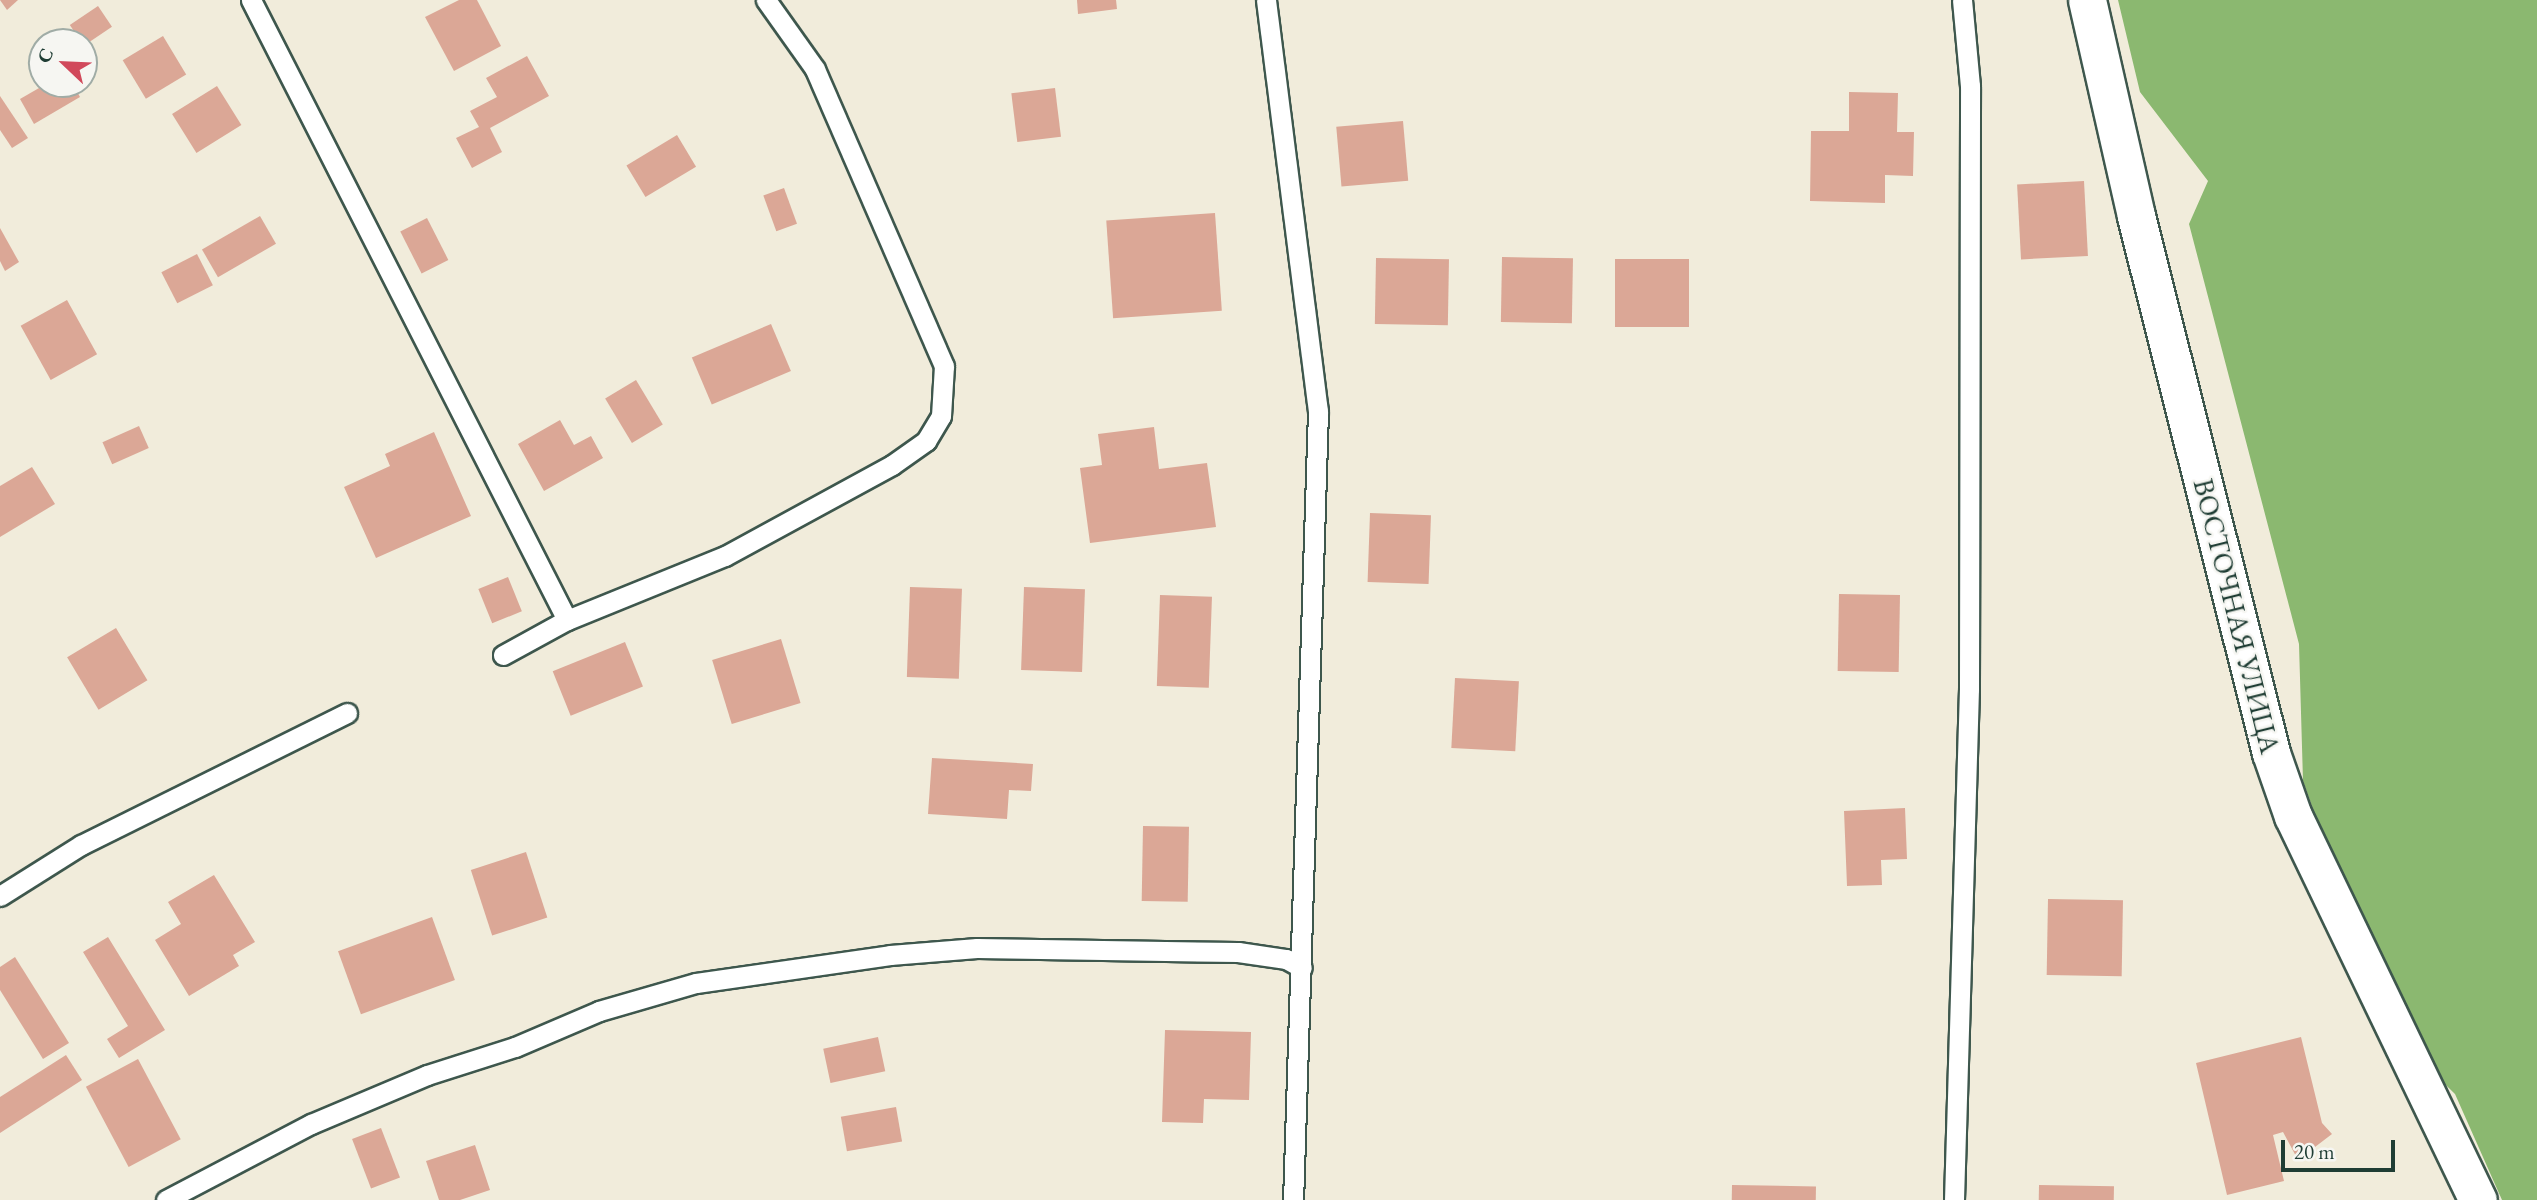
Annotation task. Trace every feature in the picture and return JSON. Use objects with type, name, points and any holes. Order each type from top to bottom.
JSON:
[{"type":"street","name":"ВОСТОЧНАЯ УЛИЦА","points":[[2087,0],[2136,216],[2274,763],[2293,816],[2478,1200]]},
{"type":"lane","points":[[251,0],[567,620]]},
{"type":"lane","points":[[503,655],[567,620],[725,556],[821,504],[926,441],[941,416],[944,366],[815,69],[766,0]]},
{"type":"lane","points":[[1266,0],[1318,411],[1293,1200]]},
{"type":"lane","points":[[1954,1200],[1969,689],[1970,86],[1962,0]]},
{"type":"lane","points":[[0,896],[81,845],[347,713]]},
{"type":"lane","points":[[166,1200],[312,1124],[427,1075],[515,1047],[599,1011],[696,984],[890,955],[977,948],[1238,952],[1286,959],[1302,968]]},
{"type":"green space","points":[[2118,0],[2537,0],[2537,1200],[2502,1200],[2455,1094],[2392,1032],[2303,781],[2299,644],[2189,224],[2208,181],[2140,92]]},
{"type":"building","points":[[0,0],[18,0],[7,10]]},
{"type":"building","points":[[459,0],[477,0],[501,46],[454,71],[425,17]]},
{"type":"building","points":[[1077,0],[1116,0],[1117,9],[1078,14]]},
{"type":"building","points":[[98,6],[112,27],[98,36],[98,28],[72,28],[70,25]]},
{"type":"building","points":[[163,36],[186,75],[146,99],[123,60]]},
{"type":"building","points":[[527,56],[549,96],[490,128],[502,152],[472,168],[456,138],[479,127],[470,111],[497,97],[486,78]]},
{"type":"building","points":[[217,86],[241,125],[196,153],[172,114]]},
{"type":"building","points":[[1055,88],[1061,137],[1017,142],[1011,93]]},
{"type":"building","points":[[1849,92],[1898,93],[1897,132],[1914,132],[1913,176],[1885,175],[1885,203],[1810,201],[1811,131],[1849,131]]},
{"type":"building","points":[[28,94],[28,98],[78,98],[34,124],[20,99]]},
{"type":"building","points":[[0,96],[28,138],[12,148],[0,130]]},
{"type":"building","points":[[1403,121],[1408,181],[1341,187],[1336,127]]},
{"type":"building","points":[[677,135],[696,167],[645,197],[626,165]]},
{"type":"building","points":[[2084,181],[2088,256],[2021,259],[2017,185]]},
{"type":"building","points":[[784,188],[797,224],[776,231],[763,196]]},
{"type":"building","points":[[1215,213],[1222,311],[1113,318],[1106,221]]},
{"type":"building","points":[[260,216],[276,244],[218,277],[202,250]]},
{"type":"building","points":[[427,218],[448,260],[422,273],[400,232]]},
{"type":"building","points":[[0,228],[19,262],[5,271],[0,261]]},
{"type":"building","points":[[197,254],[213,285],[177,303],[161,272]]},
{"type":"building","points":[[1502,257],[1573,258],[1572,323],[1501,322]]},
{"type":"building","points":[[1376,258],[1449,259],[1448,325],[1375,324]]},
{"type":"building","points":[[1615,259],[1689,259],[1689,327],[1615,327]]},
{"type":"building","points":[[67,300],[97,354],[51,380],[21,326]]},
{"type":"building","points":[[771,324],[791,371],[712,405],[692,358]]},
{"type":"building","points":[[636,380],[663,425],[632,443],[605,399]]},
{"type":"building","points":[[560,420],[574,445],[591,436],[603,458],[544,491],[518,444]]},
{"type":"building","points":[[139,426],[149,448],[112,464],[102,442]]},
{"type":"building","points":[[1154,427],[1159,469],[1207,463],[1216,527],[1090,543],[1080,468],[1102,465],[1098,434]]},
{"type":"building","points":[[434,432],[471,516],[376,558],[344,487],[390,466],[385,454]]},
{"type":"building","points":[[32,467],[55,504],[0,537],[0,486]]},
{"type":"building","points":[[1370,513],[1431,515],[1429,584],[1368,582]]},
{"type":"building","points":[[508,577],[522,611],[492,623],[478,589]]},
{"type":"building","points":[[910,587],[962,589],[959,679],[907,677]]},
{"type":"building","points":[[1024,587],[1085,589],[1082,672],[1021,670]]},
{"type":"building","points":[[1839,594],[1900,595],[1899,672],[1838,671]]},
{"type":"building","points":[[1160,595],[1212,597],[1209,688],[1157,686]]},
{"type":"building","points":[[116,628],[147,680],[99,710],[67,657]]},
{"type":"building","points":[[781,639],[801,703],[732,724],[712,660]]},
{"type":"building","points":[[625,642],[643,687],[571,716],[553,671]]},
{"type":"building","points":[[1455,678],[1519,681],[1515,751],[1451,748]]},
{"type":"building","points":[[932,758],[1033,764],[1031,791],[1009,790],[1007,819],[928,814]]},
{"type":"building","points":[[1905,808],[1907,859],[1881,860],[1882,885],[1847,886],[1844,811]]},
{"type":"building","points":[[1143,826],[1189,827],[1188,902],[1142,901]]},
{"type":"building","points":[[526,852],[547,918],[492,936],[471,870]]},
{"type":"building","points":[[214,875],[255,942],[233,955],[239,966],[189,996],[155,940],[181,924],[168,902]]},
{"type":"building","points":[[2048,899],[2123,900],[2122,976],[2047,975]]},
{"type":"building","points":[[432,917],[455,980],[361,1014],[338,951]]},
{"type":"building","points":[[108,937],[165,1030],[119,1058],[107,1039],[128,1026],[83,952]]},
{"type":"building","points":[[15,957],[69,1043],[43,1059],[0,990],[0,967]]},
{"type":"building","points":[[1165,1030],[1251,1032],[1249,1100],[1204,1099],[1203,1123],[1162,1122]]},
{"type":"building","points":[[878,1037],[885,1071],[831,1083],[823,1049]]},
{"type":"building","points":[[2301,1037],[2322,1123],[2332,1134],[2298,1160],[2283,1132],[2273,1135],[2284,1181],[2227,1195],[2196,1063]]},
{"type":"building","points":[[66,1055],[82,1080],[0,1133],[0,1097]]},
{"type":"building","points":[[138,1059],[181,1139],[129,1167],[86,1087]]},
{"type":"building","points":[[896,1107],[902,1141],[847,1151],[841,1117]]},
{"type":"building","points":[[381,1128],[400,1177],[371,1189],[352,1139]]},
{"type":"building","points":[[475,1145],[490,1190],[460,1200],[439,1200],[426,1161]]},
{"type":"building","points":[[1732,1185],[1816,1186],[1816,1200],[1732,1200]]},
{"type":"building","points":[[2039,1185],[2114,1186],[2114,1200],[2039,1200]]}]
